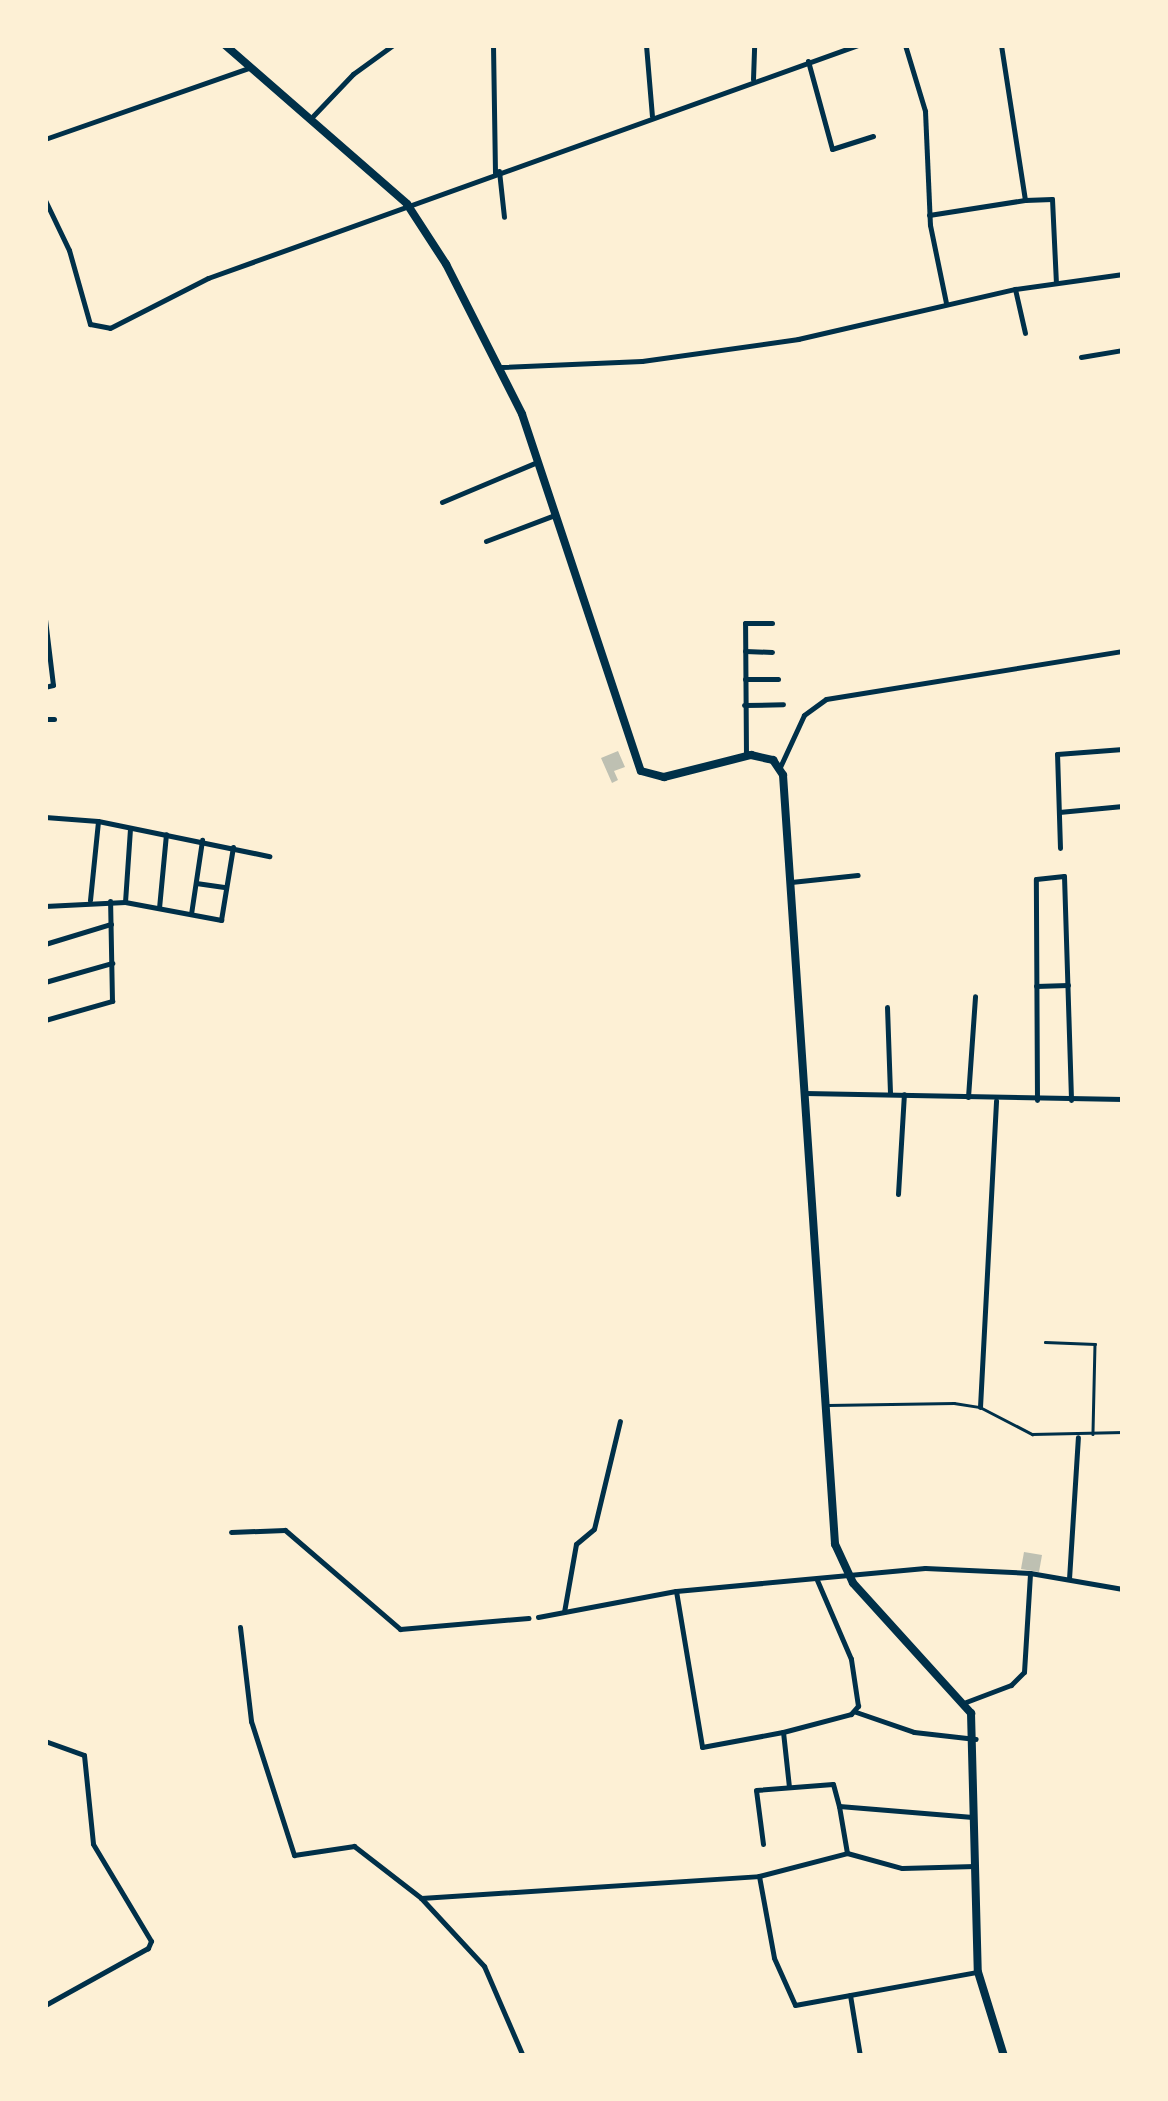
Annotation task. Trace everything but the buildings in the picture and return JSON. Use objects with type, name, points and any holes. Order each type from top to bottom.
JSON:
[{"type":"main road","points":[[225,45],[314,116],[408,204],[502,367],[644,775],[664,777],[746,756],[780,767],[834,1532],[847,1574],[966,1702],[976,1740],[978,1972],[1004,2056]]},
{"type":"street","points":[[314,116],[353,74],[393,45]]},
{"type":"street","points":[[493,45],[497,172],[504,216]]},
{"type":"street","points":[[646,45],[652,116]]},
{"type":"street","points":[[753,80],[754,45]]},
{"type":"street","points":[[45,200],[68,250],[90,324],[98,328],[146,312],[208,278],[858,45]]},
{"type":"street","points":[[906,45],[925,112],[929,215],[946,303]]},
{"type":"street","points":[[1001,45],[1025,200]]},
{"type":"street","points":[[808,62],[832,150],[873,136]]},
{"type":"street","points":[[45,140],[250,68]]},
{"type":"street","points":[[929,215],[1052,199],[1056,283]]},
{"type":"street","points":[[502,367],[642,361],[798,339],[1015,289],[1122,274],[1123,310]]},
{"type":"street","points":[[1015,289],[1026,333]]},
{"type":"street","points":[[1081,358],[1123,350]]},
{"type":"street","points":[[442,502],[536,462]]},
{"type":"street","points":[[486,541],[552,516]]},
{"type":"street","points":[[45,620],[53,685],[45,686]]},
{"type":"street","points":[[746,756],[745,622],[772,624]]},
{"type":"street","points":[[780,767],[804,716],[826,699],[1009,664],[1123,651]]},
{"type":"street","points":[[745,652],[772,652]]},
{"type":"street","points":[[745,679],[778,679]]},
{"type":"street","points":[[744,705],[783,704]]},
{"type":"street","points":[[45,719],[54,720]]},
{"type":"street","points":[[1060,848],[1058,753],[1123,749]]},
{"type":"street","points":[[1059,812],[1123,806]]},
{"type":"street","points":[[45,817],[98,820],[269,856]]},
{"type":"street","points":[[90,900],[98,820]]},
{"type":"street","points":[[125,902],[130,828]]},
{"type":"street","points":[[159,908],[166,834]]},
{"type":"street","points":[[191,914],[202,840]]},
{"type":"street","points":[[45,906],[90,900],[125,902],[220,920],[233,847]]},
{"type":"street","points":[[789,882],[858,875]]},
{"type":"street","points":[[1037,1100],[1036,880],[1064,876],[1071,1100]]},
{"type":"street","points":[[196,883],[226,886]]},
{"type":"street","points":[[45,1020],[112,1001],[110,901]]},
{"type":"street","points":[[45,944],[111,924]]},
{"type":"street","points":[[45,982],[112,963]]},
{"type":"street","points":[[1036,986],[1069,985]]},
{"type":"street","points":[[968,1097],[974,996]]},
{"type":"street","points":[[888,1007],[890,1094]]},
{"type":"street","points":[[802,1093],[996,1100],[1123,1099]]},
{"type":"street","points":[[898,1194],[904,1094]]},
{"type":"street","points":[[980,1406],[996,1100]]},
{"type":"street","points":[[564,1612],[576,1544],[594,1529],[609,1446],[620,1422]]},
{"type":"street","points":[[1069,1579],[1078,1437]]},
{"type":"street","points":[[231,1532],[285,1530],[400,1630],[529,1618]]},
{"type":"street","points":[[538,1616],[676,1591],[944,1568],[1030,1573],[1123,1589]]},
{"type":"street","points":[[966,1702],[1011,1686],[1024,1672],[1030,1573]]},
{"type":"street","points":[[818,1580],[851,1660],[856,1712]]},
{"type":"street","points":[[676,1591],[702,1746],[783,1732],[856,1712],[914,1732],[976,1740]]},
{"type":"street","points":[[240,1628],[251,1720],[294,1855],[354,1846],[421,1898],[484,1966],[523,2056]]},
{"type":"street","points":[[783,1732],[789,1787]]},
{"type":"street","points":[[45,1741],[84,1755],[93,1844],[151,1944],[45,2005]]},
{"type":"street","points":[[763,1844],[753,1792],[833,1784],[848,1853]]},
{"type":"street","points":[[840,1806],[976,1817]]},
{"type":"street","points":[[421,1898],[759,1876],[848,1853],[902,1868],[976,1866]]},
{"type":"street","points":[[759,1876],[774,1958],[793,2002],[978,1972]]},
{"type":"street","points":[[850,1994],[860,2056]]},
{"type":"lane","points":[[1045,1342],[1096,1347],[1093,1435]]},
{"type":"lane","points":[[827,1405],[980,1406],[1032,1434],[1078,1437],[1123,1432]]}]
